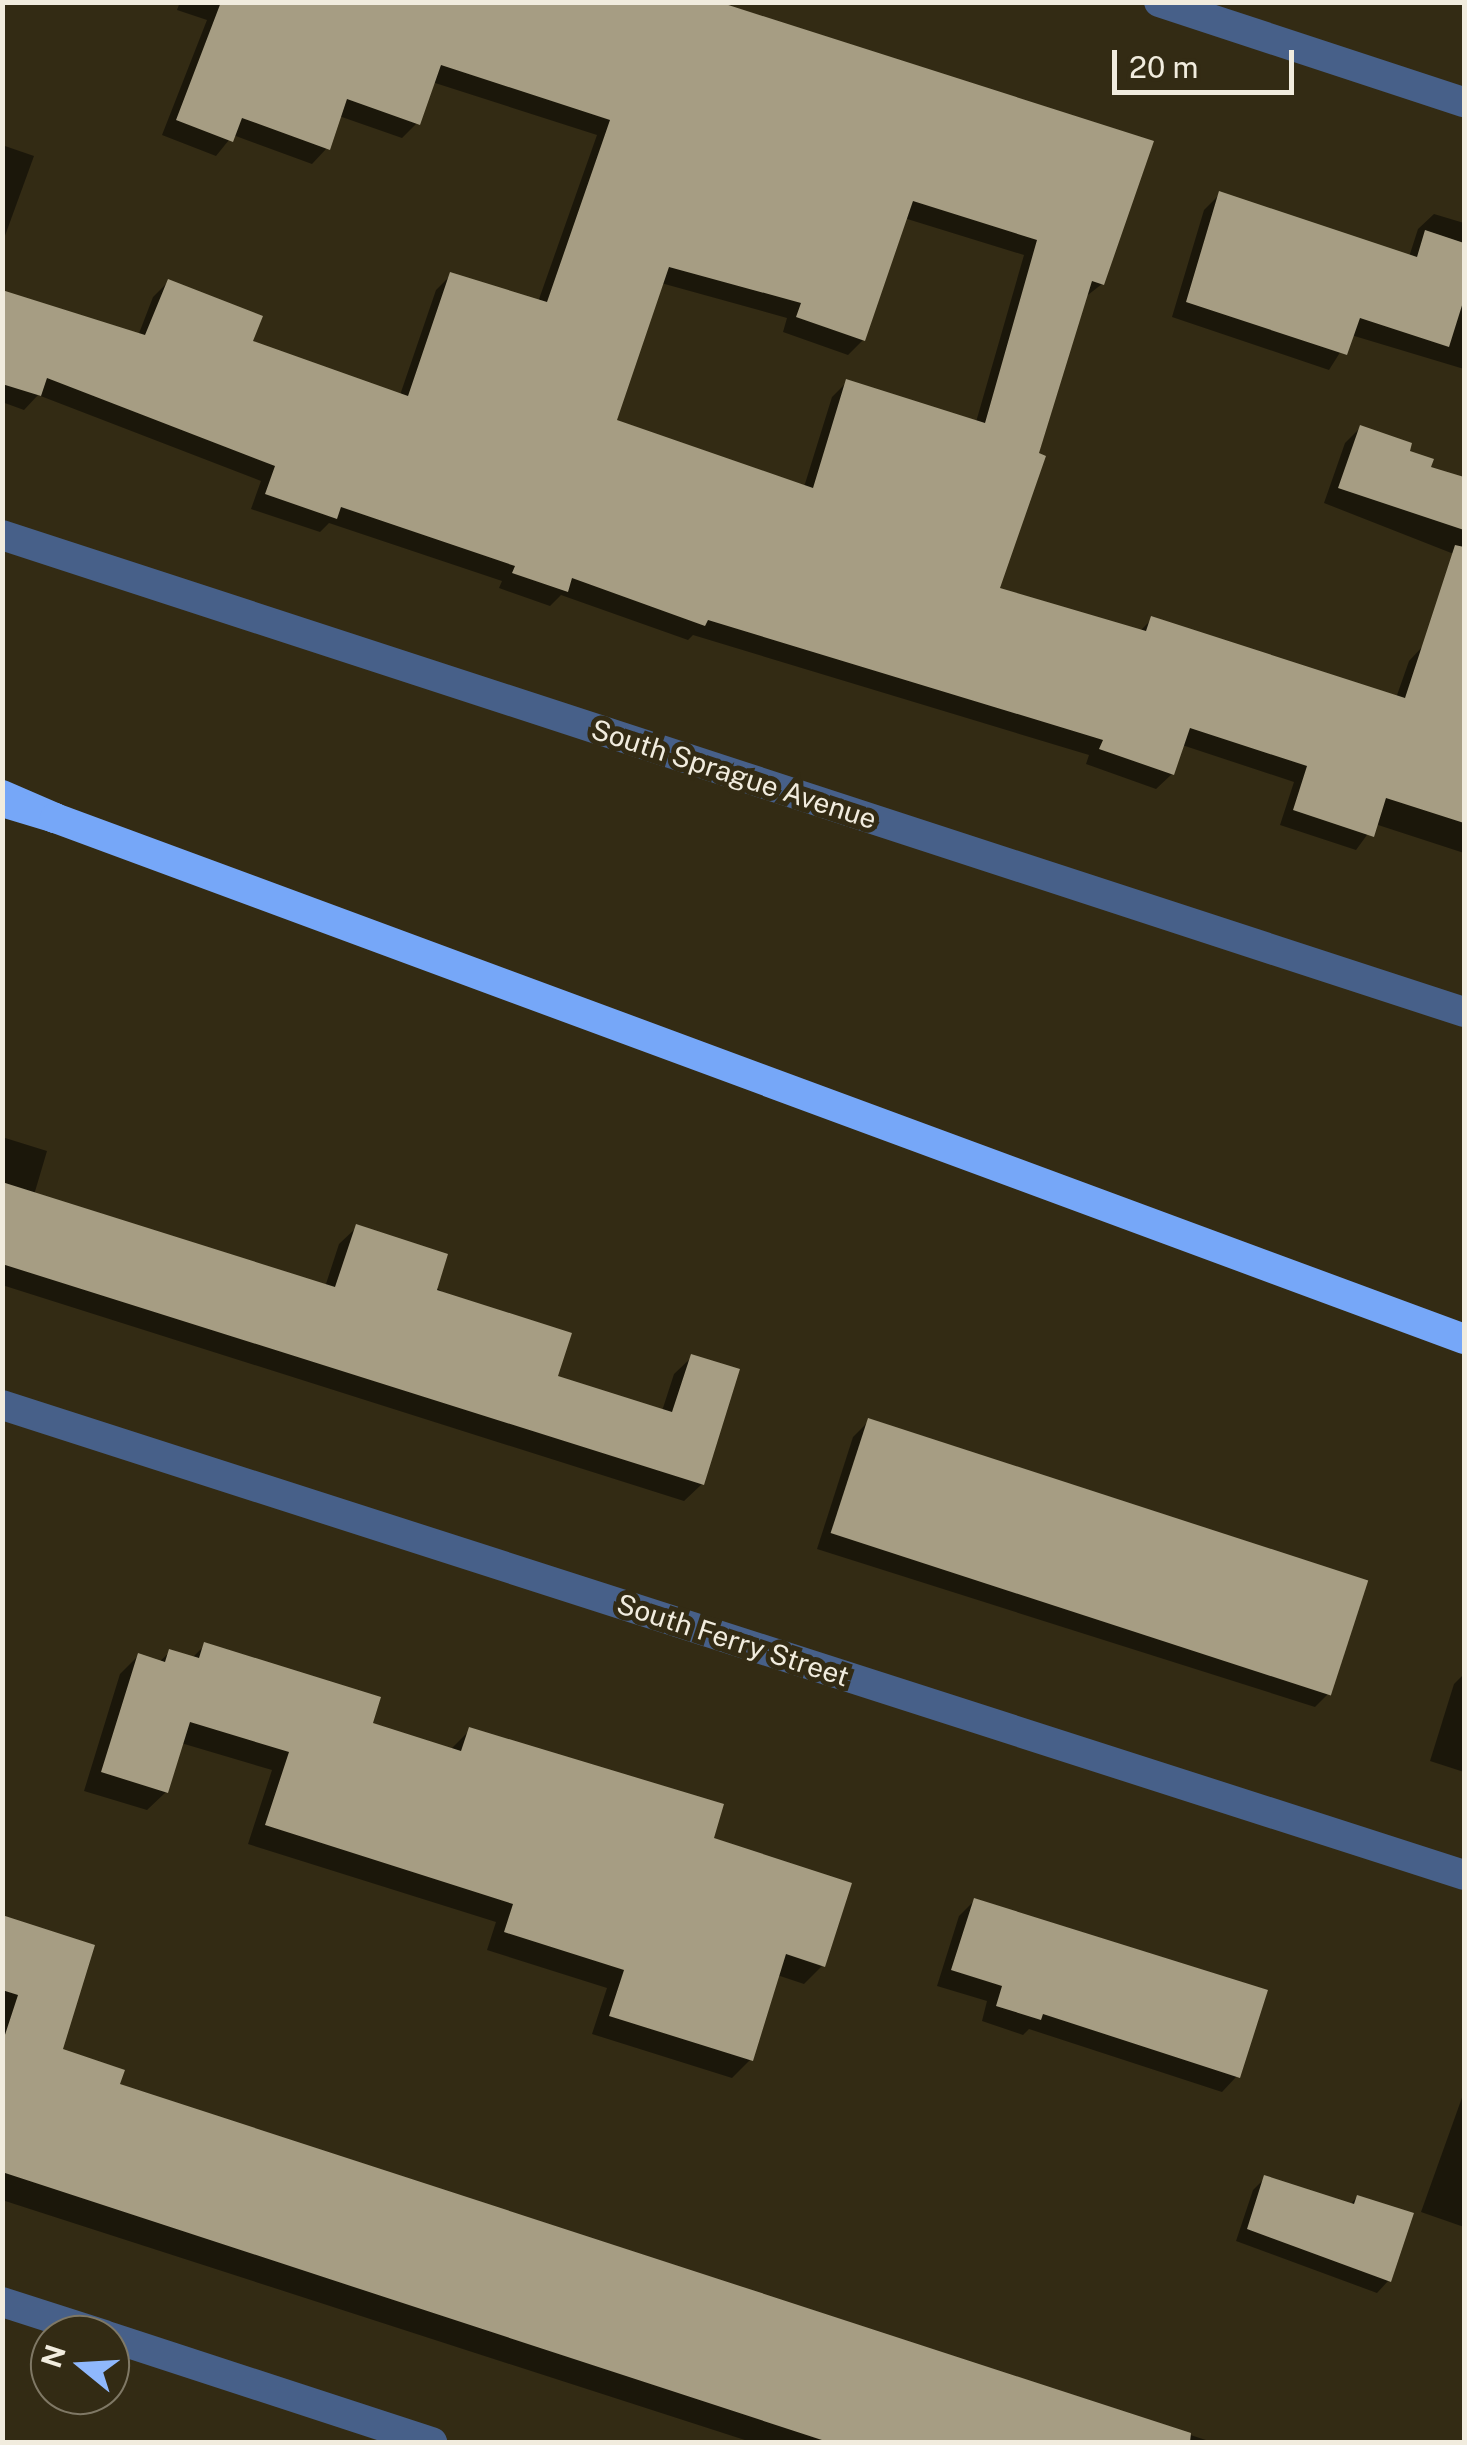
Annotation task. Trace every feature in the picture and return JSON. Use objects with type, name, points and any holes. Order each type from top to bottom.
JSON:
[{"type":"highway","points":[[2,798],[1464,1339]]},
{"type":"street","points":[[1159,2],[1464,102]]},
{"type":"street","name":"South Sprague Avenue","points":[[2,535],[1464,1012]]},
{"type":"street","name":"South Ferry Street","points":[[2,1404],[1464,1875]]},
{"type":"street","points":[[2,2302],[42,2315]]},
{"type":"street","points":[[130,2344],[432,2442]]},
{"type":"building","points":[[221,2],[719,2],[1154,141],[1104,285],[1092,281],[1039,453],[1046,456],[1000,588],[1146,631],[1151,616],[1405,698],[1455,545],[1464,547],[1464,823],[1386,798],[1374,837],[1293,810],[1307,766],[1190,728],[1174,775],[1099,749],[1103,740],[708,620],[705,626],[572,578],[568,592],[512,573],[515,566],[341,507],[337,519],[265,494],[275,466],[47,378],[41,396],[2,384],[2,290],[145,335],[168,279],[263,316],[253,341],[408,396],[450,272],[547,302],[610,120],[441,65],[420,125],[347,99],[330,150],[242,118],[233,142],[176,120]],"holes":[[[913,201],[1037,240],[985,423],[846,379],[813,488],[617,420],[669,267],[801,303],[796,317],[865,341]]]},
{"type":"building","points":[[1219,191],[1417,257],[1425,230],[1464,243],[1464,299],[1449,347],[1360,318],[1347,355],[1186,302]]},
{"type":"building","points":[[1360,425],[1412,443],[1410,451],[1434,459],[1431,467],[1464,477],[1464,530],[1338,488]]},
{"type":"building","points":[[2,1182],[335,1287],[356,1224],[448,1254],[437,1290],[572,1333],[558,1376],[672,1412],[691,1354],[740,1369],[704,1485],[2,1264]]},
{"type":"building","points":[[868,1418],[1368,1581],[1331,1696],[831,1533]]},
{"type":"building","points":[[204,1642],[381,1697],[373,1723],[461,1751],[469,1727],[724,1804],[714,1838],[852,1883],[825,1967],[786,1954],[753,2061],[609,2016],[624,1970],[504,1932],[513,1904],[265,1825],[289,1752],[190,1722],[168,1793],[101,1772],[138,1653],[165,1662],[169,1649],[199,1658]]},
{"type":"building","points":[[974,1898],[1268,1990],[1240,2078],[1043,2014],[1041,2020],[996,2006],[1002,1986],[951,1970]]},
{"type":"building","points":[[2,1915],[95,1945],[63,2049],[125,2070],[120,2084],[1191,2433],[1190,2442],[828,2442],[2,2172],[2,2044],[18,1995],[2,1990]]},
{"type":"building","points":[[1264,2175],[1354,2204],[1357,2195],[1414,2213],[1391,2282],[1247,2229]]}]
